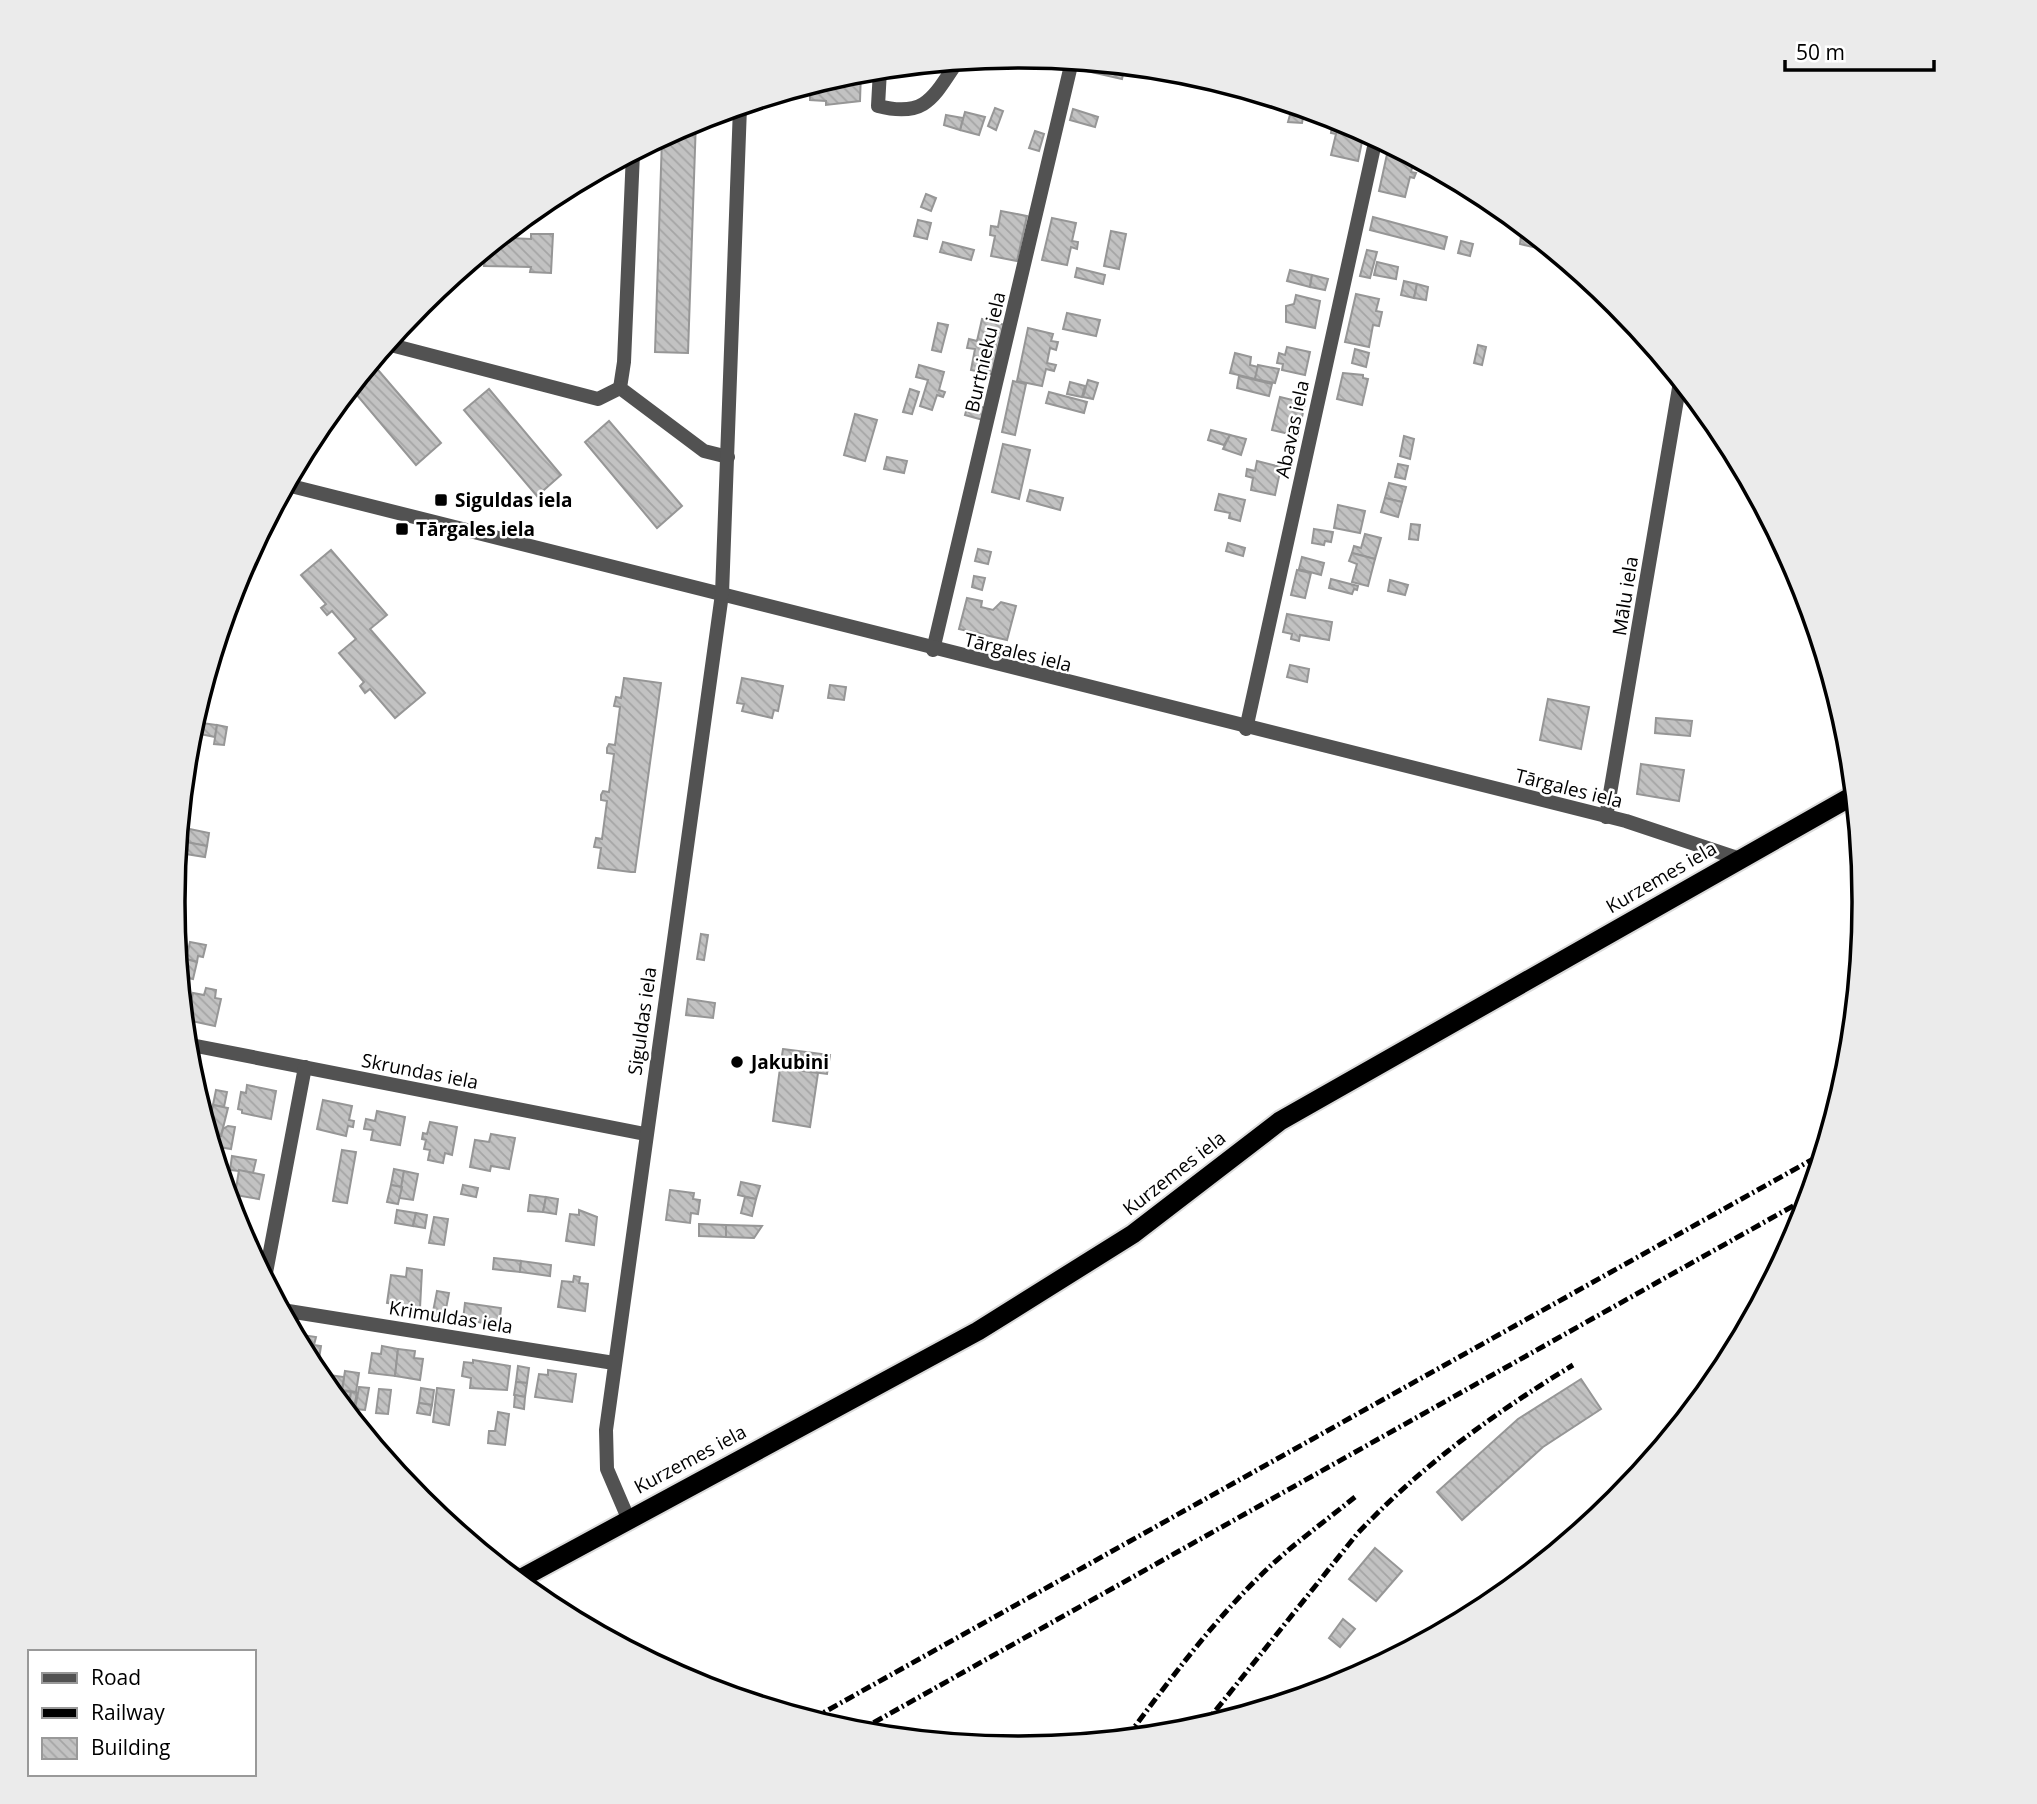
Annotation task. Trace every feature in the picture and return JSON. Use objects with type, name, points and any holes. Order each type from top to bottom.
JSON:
[{"type":"highway","name":"Kurzemes iela","points":[[527,1575],[978,1331],[1133,1234],[1280,1121],[1846,800]]},
{"type":"street","name":"Burtnieku iela","points":[[933,650],[1070,70]]},
{"type":"street","points":[[879,80],[878,106],[899,111],[918,109],[933,97],[951,71]]},
{"type":"street","name":"Siguldas iela","points":[[628,1518],[607,1469],[606,1430],[722,594],[740,116]]},
{"type":"street","name":"Abavas iela","points":[[1246,729],[1374,148]]},
{"type":"street","points":[[620,388],[624,362],[633,163]]},
{"type":"street","points":[[397,347],[598,399],[620,388]]},
{"type":"street","points":[[620,388],[704,451],[728,457]]},
{"type":"street","name":"Mālu iela","points":[[1606,817],[1679,393]]},
{"type":"street","name":"Tārgales iela","points":[[295,487],[685,588],[722,594],[1246,729],[1606,817],[1740,859]]},
{"type":"street","name":"Skrundas iela","points":[[198,1046],[645,1134]]},
{"type":"street","points":[[268,1264],[305,1068]]},
{"type":"street","name":"Krimuldas iela","points":[[292,1312],[614,1363]]},
{"type":"building","points":[[1088,71],[1123,75],[1122,79]]},
{"type":"building","points":[[861,83],[860,101],[826,105],[826,101],[810,100],[810,95]]},
{"type":"building","points":[[995,108],[1003,111],[996,130],[988,126]]},
{"type":"building","points":[[1073,109],[1098,117],[1095,127],[1070,120]]},
{"type":"building","points":[[965,112],[985,117],[979,135],[960,130]]},
{"type":"building","points":[[1290,113],[1303,118],[1302,123],[1288,122]]},
{"type":"building","points":[[946,115],[963,118],[960,130],[944,125]]},
{"type":"building","points":[[1332,129],[1362,143],[1358,161],[1331,155],[1336,134],[1331,133]]},
{"type":"building","points":[[1035,131],[1044,134],[1039,151],[1029,148]]},
{"type":"building","points":[[696,134],[688,353],[655,352],[662,149]]},
{"type":"building","points":[[1387,154],[1412,168],[1411,172],[1416,173],[1414,178],[1410,177],[1405,197],[1379,191]]},
{"type":"building","points":[[926,194],[936,198],[931,211],[921,207]]},
{"type":"building","points":[[1001,211],[1027,216],[1017,261],[991,256],[995,236],[990,235],[991,226],[998,227]]},
{"type":"building","points":[[1373,217],[1447,237],[1444,249],[1370,230]]},
{"type":"building","points":[[1052,218],[1076,223],[1072,241],[1078,242],[1077,249],[1071,247],[1067,265],[1042,260]]},
{"type":"building","points":[[918,220],[931,223],[927,239],[914,236]]},
{"type":"building","points":[[1111,231],[1126,234],[1119,269],[1104,266]]},
{"type":"building","points":[[531,234],[553,234],[551,273],[530,272],[531,267],[484,266],[484,263],[515,238],[531,239]]},
{"type":"building","points":[[1521,237],[1533,247],[1520,244]]},
{"type":"building","points":[[1461,241],[1473,244],[1470,256],[1458,253]]},
{"type":"building","points":[[943,242],[974,250],[971,260],[940,252]]},
{"type":"building","points":[[1367,250],[1377,252],[1370,278],[1360,276]]},
{"type":"building","points":[[1377,262],[1398,267],[1396,279],[1374,275]]},
{"type":"building","points":[[1077,268],[1105,275],[1103,284],[1075,277]]},
{"type":"building","points":[[1290,270],[1312,275],[1310,287],[1287,281]]},
{"type":"building","points":[[1312,275],[1328,279],[1325,290],[1310,287]]},
{"type":"building","points":[[1404,281],[1417,284],[1414,298],[1401,295]]},
{"type":"building","points":[[1417,284],[1428,287],[1426,300],[1414,298]]},
{"type":"building","points":[[1356,294],[1379,299],[1376,311],[1382,312],[1379,326],[1373,325],[1369,347],[1345,342]]},
{"type":"building","points":[[1296,295],[1320,301],[1315,328],[1286,322],[1286,306],[1294,304]]},
{"type":"building","points":[[1067,313],[1100,320],[1096,336],[1063,329]]},
{"type":"building","points":[[982,319],[1005,325],[995,375],[971,370],[975,349],[967,348],[969,339],[977,341]]},
{"type":"building","points":[[938,323],[948,325],[941,352],[932,350]]},
{"type":"building","points":[[1028,328],[1053,334],[1051,341],[1058,342],[1056,350],[1050,348],[1047,363],[1056,365],[1054,371],[1046,369],[1042,386],[1017,381]]},
{"type":"building","points":[[1478,345],[1486,347],[1482,365],[1474,363]]},
{"type":"building","points":[[1287,347],[1310,352],[1305,375],[1282,370],[1283,364],[1277,363],[1279,353],[1285,355]]},
{"type":"building","points":[[1355,349],[1369,353],[1366,367],[1352,363]]},
{"type":"building","points":[[1235,353],[1251,357],[1250,365],[1258,367],[1255,379],[1230,373]]},
{"type":"building","points":[[919,365],[944,372],[939,390],[945,392],[943,397],[937,395],[932,410],[920,406],[928,380],[916,377]]},
{"type":"building","points":[[1258,365],[1279,369],[1275,383],[1255,379]]},
{"type":"building","points":[[378,369],[441,443],[416,465],[357,395]]},
{"type":"building","points":[[1343,373],[1363,375],[1363,378],[1368,379],[1362,405],[1337,399]]},
{"type":"building","points":[[1239,376],[1272,384],[1269,396],[1237,388]]},
{"type":"building","points":[[1088,380],[1098,383],[1093,399],[1083,397]]},
{"type":"building","points":[[1013,381],[1026,384],[1015,435],[1002,432]]},
{"type":"building","points":[[1070,382],[1085,386],[1082,397],[1067,394]]},
{"type":"building","points":[[489,389],[561,475],[537,496],[464,410]]},
{"type":"building","points":[[910,389],[919,392],[912,414],[903,412]]},
{"type":"building","points":[[1049,392],[1087,402],[1084,413],[1046,403]]},
{"type":"building","points":[[1280,397],[1305,403],[1298,436],[1272,430]]},
{"type":"building","points":[[968,404],[986,408],[983,420],[965,415]]},
{"type":"building","points":[[855,414],[877,420],[865,461],[844,455]]},
{"type":"building","points":[[609,421],[682,506],[657,528],[585,442]]},
{"type":"building","points":[[1211,430],[1230,435],[1224,445],[1208,440]]},
{"type":"building","points":[[1230,435],[1246,439],[1241,455],[1223,449]]},
{"type":"building","points":[[1404,436],[1414,439],[1410,459],[1400,456]]},
{"type":"building","points":[[1003,444],[1030,450],[1019,499],[992,492]]},
{"type":"building","points":[[887,457],[907,461],[904,473],[884,469]]},
{"type":"building","points":[[1257,461],[1281,467],[1275,495],[1251,490],[1253,478],[1246,476],[1247,469],[1255,471]]},
{"type":"building","points":[[1398,464],[1408,466],[1405,479],[1395,477]]},
{"type":"building","points":[[1389,483],[1406,487],[1402,502],[1385,498]]},
{"type":"building","points":[[1030,490],[1063,498],[1060,510],[1027,501]]},
{"type":"building","points":[[1219,494],[1245,500],[1240,521],[1229,518],[1230,513],[1215,510]]},
{"type":"building","points":[[1385,498],[1402,502],[1398,517],[1381,512]]},
{"type":"building","points":[[1338,505],[1365,511],[1360,533],[1334,528]]},
{"type":"building","points":[[1411,524],[1420,525],[1418,540],[1409,539]]},
{"type":"building","points":[[1314,529],[1333,532],[1331,542],[1325,541],[1324,545],[1312,543]]},
{"type":"building","points":[[1365,534],[1381,538],[1375,559],[1352,553],[1354,546],[1361,548]]},
{"type":"building","points":[[1228,543],[1245,548],[1243,556],[1226,551]]},
{"type":"building","points":[[978,549],[991,552],[988,564],[975,561]]},
{"type":"building","points":[[331,550],[387,615],[370,629],[425,693],[395,718],[370,689],[365,693],[360,686],[364,682],[339,653],[356,639],[332,611],[327,615],[321,608],[326,604],[301,575]]},
{"type":"building","points":[[1352,553],[1375,559],[1368,586],[1352,582],[1357,564],[1349,561]]},
{"type":"building","points":[[1302,557],[1324,563],[1321,575],[1299,569]]},
{"type":"building","points":[[1297,570],[1311,573],[1305,598],[1291,595]]},
{"type":"building","points":[[974,576],[985,578],[982,590],[972,587]]},
{"type":"building","points":[[1331,579],[1358,586],[1357,590],[1354,589],[1352,594],[1329,588]]},
{"type":"building","points":[[1390,580],[1408,585],[1405,595],[1388,591]]},
{"type":"building","points":[[967,598],[982,601],[981,607],[993,610],[1001,602],[1016,606],[1007,640],[959,629]]},
{"type":"building","points":[[1287,614],[1332,622],[1329,640],[1300,635],[1299,641],[1291,639],[1292,634],[1283,632]]},
{"type":"building","points":[[1290,665],[1309,669],[1307,682],[1287,677]]},
{"type":"building","points":[[624,678],[661,683],[635,872],[598,868],[601,848],[594,847],[596,838],[602,839],[607,801],[601,800],[601,795],[603,791],[609,792],[614,754],[607,753],[607,748],[609,744],[615,745],[620,707],[614,706],[616,697],[621,698]]},
{"type":"building","points":[[742,678],[783,686],[778,711],[774,710],[772,718],[742,711],[744,704],[737,703]]},
{"type":"building","points":[[830,685],[846,687],[844,700],[828,698]]},
{"type":"building","points":[[1548,699],[1589,707],[1581,749],[1540,740]]},
{"type":"building","points":[[1656,718],[1692,721],[1690,736],[1655,733]]},
{"type":"building","points":[[205,723],[217,725],[215,737],[202,734]]},
{"type":"building","points":[[217,725],[227,727],[224,745],[214,744]]},
{"type":"building","points":[[1641,764],[1684,770],[1679,801],[1637,794]]},
{"type":"building","points":[[189,829],[209,833],[207,846],[187,843]]},
{"type":"building","points":[[187,842],[207,846],[205,857],[187,854]]},
{"type":"building","points":[[701,934],[708,935],[704,960],[697,959]]},
{"type":"building","points":[[190,942],[206,945],[203,957],[198,956],[197,962],[187,959]]},
{"type":"building","points":[[187,959],[197,962],[193,979],[189,978]]},
{"type":"building","points":[[206,988],[216,990],[215,998],[221,999],[215,1026],[194,1021],[191,1001],[193,993],[204,995]]},
{"type":"building","points":[[688,999],[715,1003],[713,1018],[686,1015]]},
{"type":"building","points":[[783,1049],[830,1055],[827,1074],[780,1068]]},
{"type":"building","points":[[780,1068],[818,1073],[810,1127],[773,1121]]},
{"type":"building","points":[[247,1085],[276,1091],[271,1119],[242,1113],[242,1110],[238,1109],[241,1092],[246,1093]]},
{"type":"building","points":[[216,1090],[227,1092],[224,1107],[213,1105]]},
{"type":"building","points":[[323,1100],[352,1106],[349,1120],[354,1121],[353,1127],[348,1126],[346,1136],[317,1129]]},
{"type":"building","points":[[213,1105],[228,1108],[221,1136],[218,1135],[212,1112]]},
{"type":"building","points":[[377,1111],[405,1117],[400,1145],[371,1140],[373,1130],[364,1129],[366,1119],[375,1121]]},
{"type":"building","points":[[430,1122],[457,1127],[452,1155],[445,1153],[443,1163],[428,1160],[430,1150],[424,1149],[426,1140],[422,1139],[423,1133],[427,1134]]},
{"type":"building","points":[[228,1126],[235,1127],[231,1149],[222,1148],[218,1136],[221,1136],[223,1129]]},
{"type":"building","points":[[491,1134],[515,1138],[509,1169],[491,1166],[490,1171],[470,1167],[475,1140],[489,1142]]},
{"type":"building","points":[[342,1150],[356,1152],[347,1203],[333,1201]]},
{"type":"building","points":[[232,1156],[256,1160],[253,1173],[230,1170]]},
{"type":"building","points":[[394,1169],[404,1171],[402,1187],[391,1185]]},
{"type":"building","points":[[239,1170],[264,1175],[259,1199],[239,1196],[236,1189]]},
{"type":"building","points":[[404,1171],[418,1174],[413,1200],[399,1198]]},
{"type":"building","points":[[741,1182],[760,1186],[756,1199],[738,1195]]},
{"type":"building","points":[[391,1185],[402,1187],[398,1204],[387,1202]]},
{"type":"building","points":[[463,1185],[478,1188],[476,1197],[461,1194]]},
{"type":"building","points":[[670,1190],[694,1193],[693,1199],[700,1200],[698,1214],[691,1213],[690,1223],[666,1220]]},
{"type":"building","points":[[530,1195],[546,1197],[543,1212],[528,1211]]},
{"type":"building","points":[[546,1197],[558,1199],[556,1214],[543,1212]]},
{"type":"building","points":[[745,1197],[756,1199],[752,1216],[741,1213]]},
{"type":"building","points":[[397,1210],[416,1213],[413,1226],[395,1223]]},
{"type":"building","points":[[579,1210],[597,1217],[594,1245],[566,1241],[570,1214],[579,1215]]},
{"type":"building","points":[[416,1213],[427,1215],[425,1228],[413,1226]]},
{"type":"building","points":[[434,1217],[448,1219],[444,1245],[429,1243]]},
{"type":"building","points":[[699,1224],[726,1225],[726,1237],[699,1236]]},
{"type":"building","points":[[726,1225],[762,1226],[754,1238],[726,1237]]},
{"type":"building","points":[[494,1258],[521,1261],[520,1272],[493,1269]]},
{"type":"building","points":[[521,1261],[551,1265],[550,1276],[520,1272]]},
{"type":"building","points":[[407,1268],[422,1270],[420,1308],[387,1303],[391,1275],[406,1277]]},
{"type":"building","points":[[574,1276],[580,1277],[579,1283],[588,1284],[585,1311],[558,1307],[562,1281],[573,1282]]},
{"type":"building","points":[[437,1291],[449,1293],[444,1319],[432,1317]]},
{"type":"building","points":[[465,1303],[501,1308],[499,1325],[463,1320]]},
{"type":"building","points":[[306,1336],[316,1337],[314,1345],[321,1346],[319,1356]]},
{"type":"building","points":[[382,1346],[398,1349],[395,1376],[369,1373],[372,1353],[381,1354]]},
{"type":"building","points":[[398,1349],[415,1351],[414,1358],[423,1359],[420,1380],[395,1376]]},
{"type":"building","points":[[473,1360],[510,1366],[507,1390],[470,1388],[471,1378],[462,1376],[464,1362],[473,1363]]},
{"type":"building","points":[[518,1366],[529,1368],[527,1383],[516,1382]]},
{"type":"building","points":[[548,1370],[576,1374],[572,1402],[535,1397],[539,1374],[548,1375]]},
{"type":"building","points":[[345,1371],[359,1373],[356,1392],[342,1389]]},
{"type":"building","points":[[332,1375],[344,1377],[342,1389]]},
{"type":"building","points":[[1581,1379],[1601,1409],[1543,1447],[1462,1520],[1437,1492],[1518,1419]]},
{"type":"building","points":[[516,1382],[527,1383],[525,1397],[514,1395]]},
{"type":"building","points":[[359,1387],[369,1388],[365,1410],[355,1408]]},
{"type":"building","points":[[421,1388],[434,1390],[432,1405],[419,1403]]},
{"type":"building","points":[[437,1388],[454,1390],[449,1425],[433,1422]]},
{"type":"building","points":[[379,1389],[391,1390],[388,1414],[376,1413]]},
{"type":"building","points":[[351,1392],[357,1393],[354,1406],[350,1400]]},
{"type":"building","points":[[515,1395],[525,1397],[524,1409],[514,1407]]},
{"type":"building","points":[[419,1403],[432,1405],[430,1415],[417,1413]]},
{"type":"building","points":[[498,1412],[509,1414],[505,1445],[488,1443],[489,1431],[495,1431]]},
{"type":"building","points":[[1375,1548],[1402,1571],[1376,1601],[1349,1579]]},
{"type":"building","points":[[1343,1619],[1355,1629],[1340,1647],[1329,1638]]},
{"type":"railway","points":[[824,1712],[1811,1160]]},
{"type":"railway","points":[[873,1723],[1795,1205]]},
{"type":"railway","points":[[1215,1712],[1357,1534],[1381,1509],[1459,1442],[1573,1365]]},
{"type":"railway","points":[[1134,1728],[1190,1654],[1260,1576],[1355,1497]]},
{"type":"place","name":"Siguldas iela","points":[[441,500]]},
{"type":"place","name":"Tārgales iela","points":[[402,529]]},
{"type":"place","name":"Jakubini","points":[[737,1062]]}]
